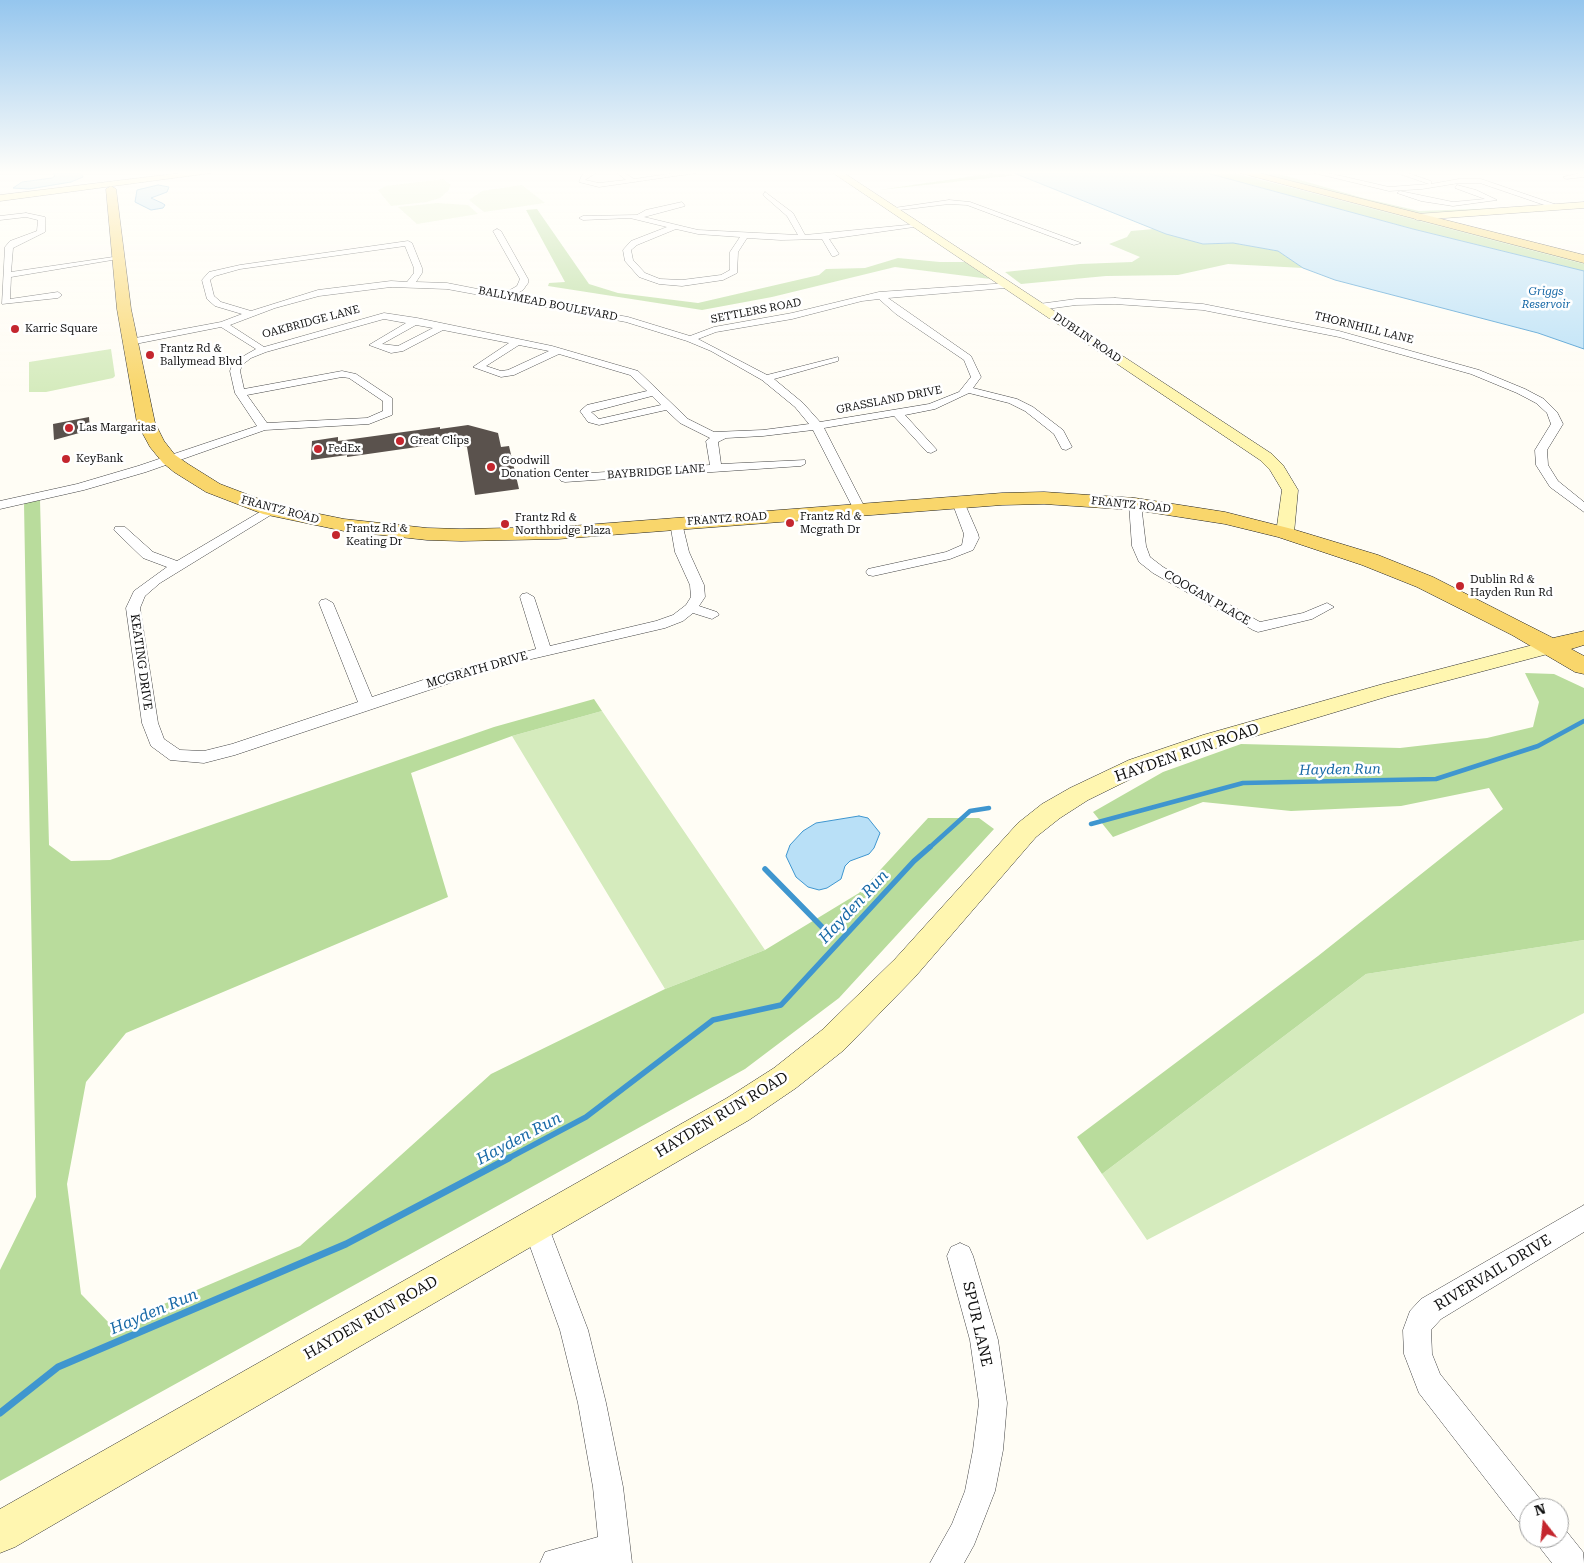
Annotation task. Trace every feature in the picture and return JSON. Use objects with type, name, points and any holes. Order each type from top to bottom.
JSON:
[{"type":"main road","name":"FRANTZ ROAD","points":[[118,246],[124,310],[130,342],[146,423],[156,443],[169,459],[213,488],[270,510],[344,525],[427,534],[558,533],[958,502],[1044,498],[1135,504],[1226,518],[1285,533],[1370,560],[1425,582],[1552,646]]},
{"type":"main road","name":"DUBLIN ROAD","points":[[947,246],[1266,458],[1277,468],[1290,490],[1285,533]]},
{"type":"main road","points":[[1529,246],[1584,260]]},
{"type":"main road","name":"HAYDEN RUN ROAD","points":[[0,1532],[738,1109],[785,1078],[833,1040],[905,968],[1027,830],[1051,811],[1079,794],[1138,766],[1211,741],[1374,694],[1584,638]]},
{"type":"main road","points":[[1552,646],[1584,666]]},
{"type":"street","points":[[0,247],[10,246],[7,275],[3,290],[5,302],[58,296]]},
{"type":"street","points":[[252,314],[218,304],[210,297],[206,280],[212,274],[240,267],[387,246]]},
{"type":"street","points":[[409,246],[418,268],[418,273],[410,284]]},
{"type":"street","points":[[505,246],[524,279],[524,283],[520,288],[505,296]]},
{"type":"street","points":[[627,250],[631,246]]},
{"type":"street","points":[[627,250],[629,261],[638,273],[646,278],[667,282],[696,282],[724,277],[734,271],[734,252],[738,246]]},
{"type":"street","points":[[830,246],[835,254]]},
{"type":"street","points":[[618,249],[627,250]]},
{"type":"street","points":[[7,275],[120,258]]},
{"type":"street","name":"BALLYMEAD BOULEVARD","points":[[130,342],[222,324],[288,301],[330,291],[410,284],[448,286],[628,320],[690,339],[714,349],[766,378],[799,405],[817,426],[860,510]]},
{"type":"street","name":"SETTLERS ROAD","points":[[690,339],[714,330],[776,320],[844,301],[879,295],[1005,285]]},
{"type":"street","points":[[879,295],[899,312],[968,358],[976,377],[968,390],[1012,401],[1029,409],[1059,432],[1066,446]]},
{"type":"street","name":"THORNHILL LANE","points":[[1039,307],[1076,302],[1115,300],[1203,307],[1352,337],[1475,372],[1521,391],[1540,401],[1552,412],[1557,424],[1541,450],[1542,465],[1546,475],[1554,484],[1584,508]]},
{"type":"street","name":"OAKBRIDGE LANE","points":[[222,324],[263,350],[384,316],[417,322]]},
{"type":"street","points":[[443,327],[400,349],[391,350],[374,345],[417,322],[443,327],[518,342],[558,351],[634,373],[684,421],[704,432],[722,436]]},
{"type":"street","points":[[518,342],[478,368],[501,374],[510,373],[558,351]]},
{"type":"street","points":[[263,350],[248,356],[238,364],[235,371],[240,393],[264,427]]},
{"type":"street","points":[[766,378],[835,360]]},
{"type":"street","points":[[0,505],[80,487],[264,427],[369,421],[388,413],[388,400],[352,376],[330,375],[240,393]]},
{"type":"street","name":"GRASSLAND DRIVE","points":[[722,436],[817,426],[897,413],[945,403],[968,390]]},
{"type":"street","points":[[655,392],[588,408],[585,411],[594,422],[604,422],[669,406]]},
{"type":"street","points":[[897,413],[931,450]]},
{"type":"street","name":"BAYBRIDGE LANE","points":[[716,467],[712,441],[722,436]]},
{"type":"street","name":"BAYBRIDGE LANE","points":[[565,478],[801,462]]},
{"type":"street","points":[[873,572],[950,555],[968,546],[972,538],[958,502]]},
{"type":"street","name":"COOGAN PLACE","points":[[1135,504],[1139,546],[1144,558],[1158,570],[1258,627],[1307,616],[1328,607]]},
{"type":"street","name":"KEATING DRIVE","points":[[176,756],[157,742],[150,724],[133,608],[139,594],[178,566],[270,510]]},
{"type":"street","points":[[676,523],[682,552],[697,585],[698,597],[691,608],[712,615]]},
{"type":"street","points":[[120,530],[148,554],[178,566]]},
{"type":"street","points":[[527,597],[544,651]]},
{"type":"street","points":[[326,603],[367,704]]},
{"type":"street","name":"MCGRATH DRIVE","points":[[176,756],[204,757],[234,749],[447,678],[544,651],[660,625],[678,618],[691,608]]},
{"type":"street","name":"RIVERVAIL DRIVE","points":[[1519,1498],[1439,1398],[1422,1368],[1416,1340],[1420,1321],[1431,1309],[1584,1218]]},
{"type":"street","points":[[535,1224],[574,1330],[592,1402],[608,1487],[615,1556],[556,1563]]},
{"type":"street","name":"SPUR LANE","points":[[946,1563],[963,1534],[980,1491],[988,1450],[993,1403],[984,1340],[960,1256]]},
{"type":"street","points":[[1560,1548],[1572,1563]]},
{"type":"green space","points":[[545,246],[563,246],[589,284],[618,293],[698,303],[819,275],[826,269],[865,268],[898,258],[965,262],[990,279],[895,267],[772,297],[702,310],[548,286],[549,283],[565,282]]},
{"type":"green space","points":[[1114,246],[1250,246],[1278,251],[1303,268],[1228,264],[1178,275],[1106,276],[1021,284],[1005,272],[1080,264],[1132,262],[1140,257]]},
{"type":"green space","points":[[1482,246],[1515,246],[1584,264],[1584,271]]},
{"type":"green space","points":[[1514,246],[1524,246],[1584,261],[1584,264]]},
{"type":"green space","points":[[111,349],[115,376],[113,378],[46,392],[29,392],[29,362]]},
{"type":"green space","points":[[40,500],[49,845],[71,861],[110,860],[494,727],[594,699],[602,711],[512,736],[411,773],[448,897],[126,1033],[86,1082],[67,1184],[81,1294],[112,1326],[300,1246],[491,1074],[665,989],[765,950],[859,893],[928,818],[979,818],[994,829],[839,998],[745,1069],[0,1481],[0,1270],[36,1197],[24,503]]},
{"type":"green space","points":[[1525,673],[1554,674],[1584,688],[1584,940],[1366,974],[1102,1174],[1077,1137],[1318,956],[1503,809],[1489,788],[1401,806],[1291,811],[1203,802],[1113,837],[1093,812],[1163,772],[1241,744],[1400,748],[1487,738],[1533,727],[1539,702]]},
{"type":"green space","points":[[602,711],[765,950],[665,989],[512,736]]},
{"type":"green space","points":[[1584,940],[1584,1013],[1147,1240],[1102,1174],[1366,974]]},
{"type":"water","name":"Griggs Reservoir","points":[[1250,246],[1482,246],[1584,271],[1584,349],[1538,333],[1335,280],[1303,268],[1278,251]]},
{"type":"water","points":[[859,816],[868,818],[880,833],[874,848],[869,854],[850,861],[845,866],[841,879],[827,888],[819,890],[808,887],[796,877],[786,856],[790,845],[803,831],[816,823]]},
{"type":"building","name":"Las Margaritas","points":[[89,417],[90,430],[54,440],[53,424]]},
{"type":"building","points":[[468,425],[498,433],[501,447],[509,446],[519,489],[475,495],[467,447],[452,442],[347,457],[347,455],[311,460],[312,441],[338,437],[338,441]]},
{"type":"waterway","name":"Hayden Run","points":[[1091,824],[1243,783],[1436,779],[1538,746],[1584,721]]},
{"type":"waterway","name":"Hayden Run","points":[[929,848],[970,811],[989,808]]},
{"type":"waterway","name":"Hayden Run","points":[[507,1159],[586,1117],[713,1020],[781,1005],[914,861],[930,847]]},
{"type":"waterway","points":[[765,869],[822,927]]},
{"type":"waterway","name":"Hayden Run","points":[[0,1413],[58,1367],[346,1244],[509,1158]]},
{"type":"place","name":"Karric Square","points":[[15,329]]},
{"type":"place","name":"Frantz Rd & Ballymead Blvd","points":[[150,355]]},
{"type":"place","name":"Las Margaritas","points":[[69,428]]},
{"type":"place","name":"Great Clips","points":[[400,441]]},
{"type":"place","name":"FedEx","points":[[318,449]]},
{"type":"place","name":"KeyBank","points":[[66,459]]},
{"type":"place","name":"Goodwill Donation Center","points":[[491,467]]},
{"type":"place","name":"Frantz Rd & Mcgrath Dr","points":[[790,523]]},
{"type":"place","name":"Frantz Rd & Northbridge Plaza","points":[[505,524]]},
{"type":"place","name":"Frantz Rd & Keating Dr","points":[[336,535]]},
{"type":"place","name":"Dublin Rd & Hayden Run Rd","points":[[1460,586]]}]
